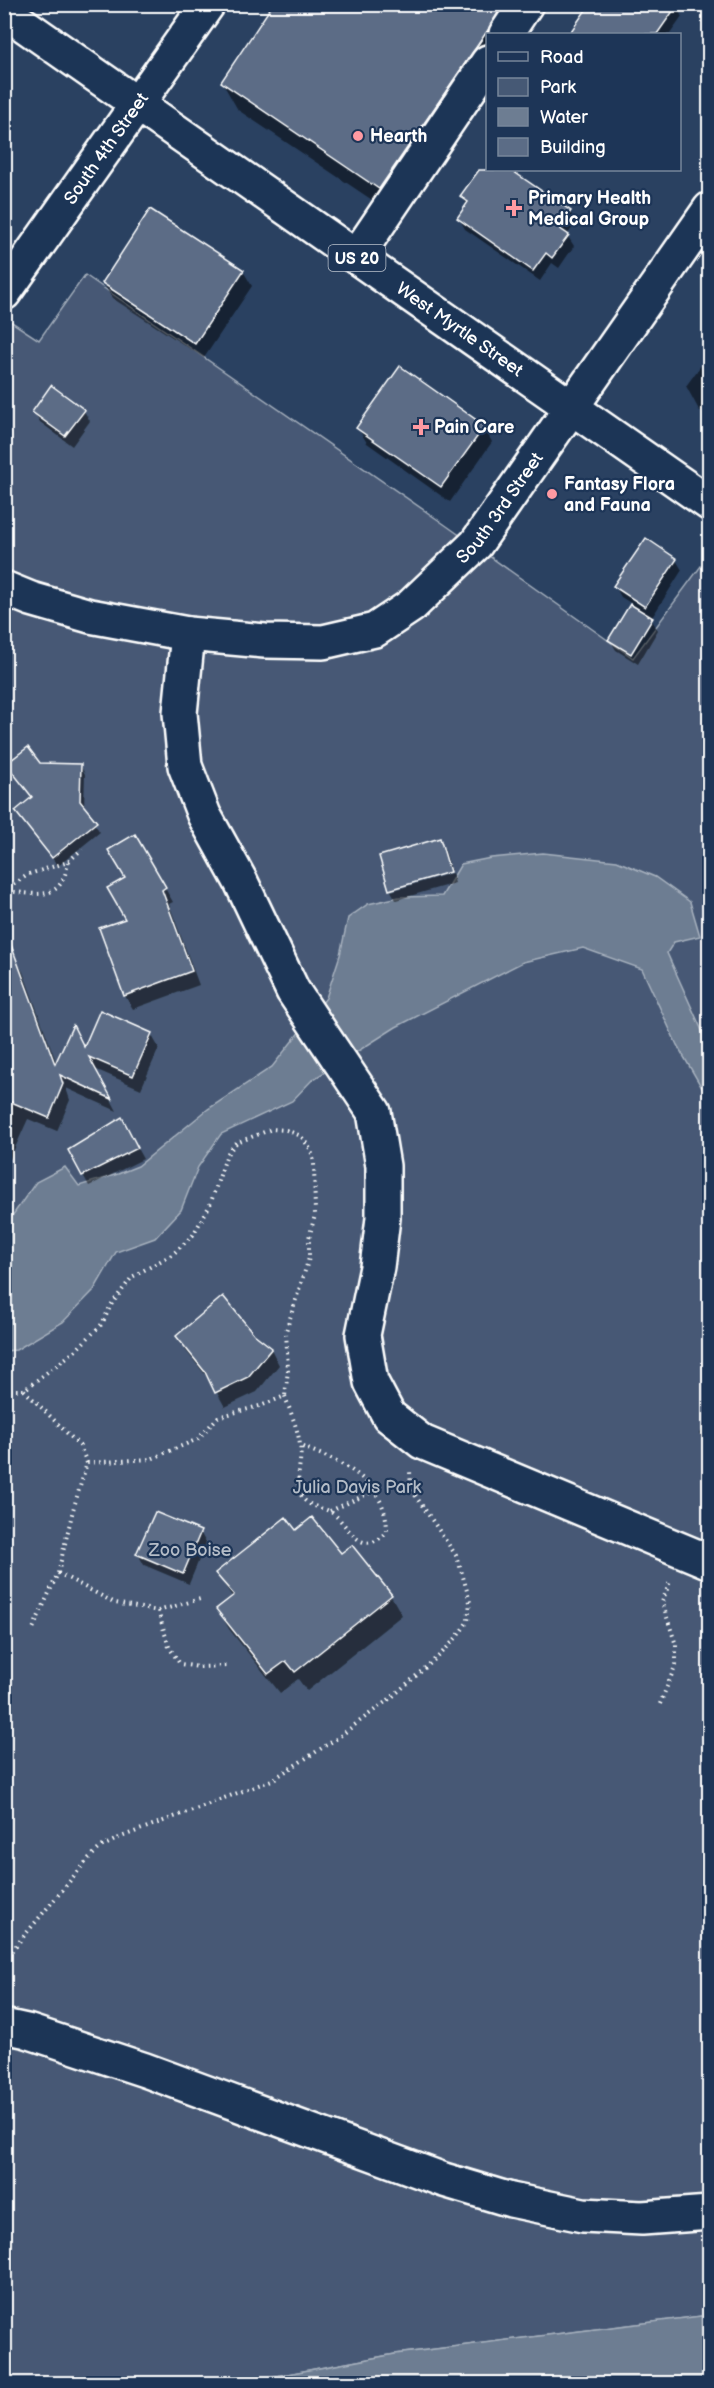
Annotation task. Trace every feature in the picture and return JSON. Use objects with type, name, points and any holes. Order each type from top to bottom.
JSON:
[{"type":"street","name":"South 4th Street","points":[[4,293],[208,4]]},
{"type":"street","points":[[507,33],[526,4]]},
{"type":"street","name":"West Myrtle Street","points":[[4,11],[710,504]]},
{"type":"street","points":[[357,257],[486,65]]},
{"type":"street","name":"South 3rd Street","points":[[4,588],[31,599],[90,616],[188,634],[265,641],[323,642],[375,630],[411,606],[476,544],[710,209]]},
{"type":"street","points":[[188,634],[180,713],[185,766],[204,815],[241,882],[293,991],[374,1112],[383,1166],[383,1218],[377,1267],[363,1335],[371,1382],[389,1416],[422,1442],[696,1556]]},
{"type":"street","points":[[4,2026],[27,2031],[145,2070],[444,2180],[510,2200],[583,2215],[642,2218],[710,2214]]},
{"type":"path","points":[[6,891],[29,874],[68,862],[82,849]]},
{"type":"path","points":[[6,891],[51,892],[60,887],[66,878],[68,862]]},
{"type":"path","points":[[4,1390],[24,1390],[75,1351],[102,1324],[111,1305],[132,1277],[173,1254],[193,1235],[210,1205],[227,1155],[236,1143],[272,1129],[286,1130],[301,1136],[311,1150],[314,1162],[315,1215],[309,1238],[309,1258],[286,1331],[288,1370],[285,1396],[300,1446],[298,1474],[302,1496],[314,1508],[330,1511],[374,1491]]},
{"type":"path","points":[[24,1390],[80,1446],[87,1463],[58,1573],[32,1631]]},
{"type":"path","points":[[87,1463],[151,1459],[198,1440],[218,1417],[263,1405],[285,1396]]},
{"type":"path","points":[[4,1960],[101,1847],[121,1837],[272,1780],[336,1739],[392,1697],[457,1637],[468,1621],[470,1602],[457,1557],[411,1489],[411,1465],[422,1442]]},
{"type":"path","points":[[300,1446],[354,1469],[374,1491],[387,1520],[387,1532],[380,1539],[369,1542],[355,1539],[330,1511]]},
{"type":"path","points":[[660,1704],[676,1664],[676,1645],[662,1602],[696,1556]]},
{"type":"path","points":[[58,1573],[115,1603],[158,1611],[200,1599]]},
{"type":"path","points":[[158,1611],[169,1647],[180,1664],[198,1667],[228,1666]]},
{"type":"green space","name":"Julia Davis Park","points":[[85,275],[633,658],[701,566],[709,572],[710,2315],[395,2354],[239,2383],[5,2383],[4,317],[39,340]]},
{"type":"water","points":[[543,853],[617,861],[655,877],[690,902],[700,936],[674,942],[667,953],[709,1046],[709,1100],[677,1045],[642,969],[583,948],[523,962],[396,1027],[312,1080],[292,1101],[221,1134],[198,1167],[181,1210],[155,1238],[116,1252],[94,1290],[63,1322],[16,1350],[5,1351],[5,1226],[36,1182],[65,1167],[79,1186],[138,1166],[208,1109],[272,1067],[326,998],[340,955],[348,918],[368,904],[399,897],[442,896],[461,864],[491,858]]},
{"type":"water","points":[[709,2315],[709,2383],[239,2383],[395,2354]]},
{"type":"building","name":"Hearth","points":[[273,4],[503,4],[488,30],[379,189],[221,82]]},
{"type":"building","points":[[590,4],[678,4],[658,33],[570,33]]},
{"type":"building","points":[[479,170],[512,171],[571,211],[559,228],[569,235],[552,258],[546,253],[533,271],[457,218],[468,202],[460,196]]},
{"type":"building","points":[[150,209],[244,270],[195,344],[102,283]]},
{"type":"building","name":"Pain Care","points":[[400,366],[485,426],[441,487],[356,428]]},
{"type":"building","points":[[51,385],[85,410],[65,436],[32,412]]},
{"type":"building","points":[[646,538],[677,559],[645,607],[613,586]]},
{"type":"building","points":[[630,604],[653,618],[631,654],[608,640]]},
{"type":"building","points":[[28,747],[40,763],[81,764],[80,801],[97,822],[52,858],[15,811],[32,797],[6,764]]},
{"type":"building","points":[[135,834],[166,887],[162,890],[192,971],[124,996],[99,928],[125,919],[107,888],[125,878],[108,850]]},
{"type":"building","points":[[440,838],[450,872],[389,890],[379,856]]},
{"type":"building","points":[[4,934],[7,934],[55,1064],[73,1025],[84,1047],[100,1010],[152,1033],[133,1076],[89,1057],[112,1099],[60,1075],[63,1084],[49,1118],[4,1099]]},
{"type":"building","points":[[122,1117],[138,1148],[82,1176],[68,1150]]},
{"type":"building","points":[[223,1296],[254,1334],[272,1348],[248,1377],[215,1393],[205,1372],[176,1336]]},
{"type":"building","points":[[155,1512],[201,1531],[183,1574],[136,1554]]},
{"type":"building","points":[[286,1517],[296,1530],[312,1517],[341,1553],[352,1545],[392,1595],[295,1672],[286,1661],[268,1674],[216,1609],[234,1595],[215,1573]]},
{"type":"place","name":"Hearth","points":[[358,136]]},
{"type":"place","name":"Primary Health Medical Group","points":[[514,208]]},
{"type":"place","name":"Pain Care","points":[[421,427]]},
{"type":"place","name":"Fantasy Flora and Fauna","points":[[552,494]]},
{"type":"park label","name":"Zoo Boise","points":[[190,1550]]}]
